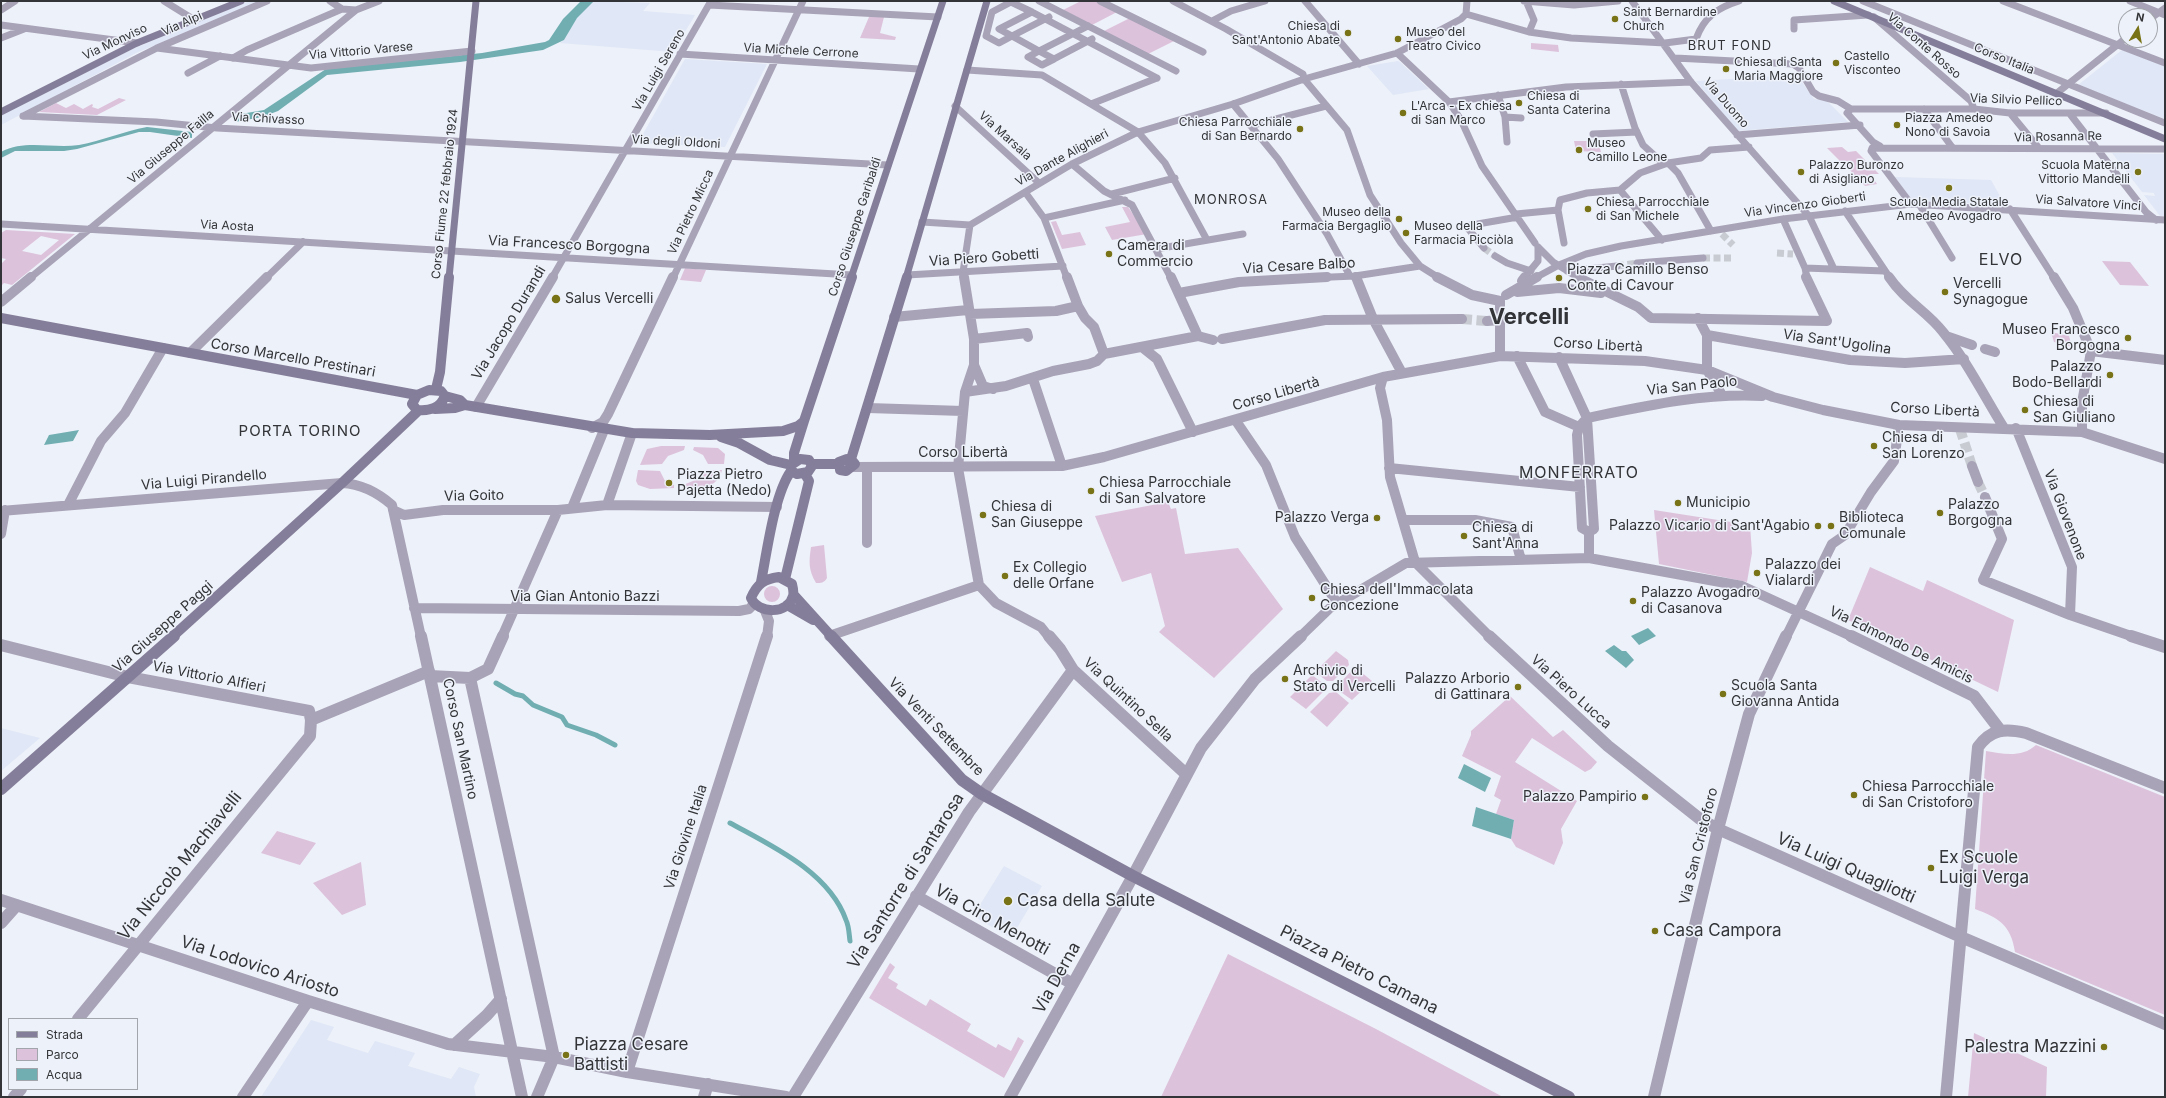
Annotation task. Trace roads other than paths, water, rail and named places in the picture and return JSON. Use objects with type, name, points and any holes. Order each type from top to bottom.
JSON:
[{"type":"main road","name":"Via Monviso","points":[[1,112],[137,43],[241,1]]},
{"type":"main road","name":"Corso Fiume 22 febbraio 1924","points":[[436,390],[440,372],[472,55],[476,1]]},
{"type":"main road","name":"Corso Giuseppe Garibaldi","points":[[761,582],[777,507],[786,478],[792,466],[794,453],[804,421],[943,1]]},
{"type":"main road","points":[[710,435],[729,438],[770,460],[792,466],[806,459],[812,464],[838,464],[839,468],[844,471],[853,463],[854,446],[868,408],[955,106],[987,1]]},
{"type":"main road","name":"Corso Italia","points":[[1834,1],[2107,113],[2165,139]]},
{"type":"main road","points":[[1847,6],[1858,1]]},
{"type":"main road","name":"Corso Marcello Prestinari","points":[[1,318],[417,395]]},
{"type":"main road","points":[[465,405],[460,400],[445,396],[443,393],[436,390],[425,391],[417,395],[412,404],[418,411],[435,408],[455,408],[465,405],[592,428],[632,433],[710,435],[783,431],[798,426],[804,421]]},
{"type":"main road","points":[[435,408],[442,403],[445,396]]},
{"type":"main road","name":"Via Giuseppe Paggi","points":[[1,789],[128,678],[342,483],[418,411]]},
{"type":"main road","points":[[792,466],[797,474],[805,474],[812,468],[812,464]]},
{"type":"main road","points":[[785,579],[788,573],[809,481],[805,474]]},
{"type":"main road","points":[[773,577],[785,579],[792,584],[794,595],[787,605],[777,610],[765,611],[754,604],[752,595],[761,582],[773,577]]},
{"type":"main road","name":"Via Venti Settembre","points":[[794,595],[829,636],[962,780],[982,794],[1133,876]]},
{"type":"main road","name":"Via Venti Settembre","points":[[787,605],[818,623]]},
{"type":"main road","name":"Piazza Pietro Camana","points":[[1133,876],[1569,1097]]},
{"type":"street","points":[[1,10],[15,1]]},
{"type":"street","points":[[164,1],[193,20]]},
{"type":"street","name":"Via Alpi","points":[[23,116],[157,48],[267,1]]},
{"type":"street","points":[[330,1],[342,9]]},
{"type":"street","points":[[232,58],[247,50],[342,9],[356,10],[379,1]]},
{"type":"street","name":"Via Pietro Micca","points":[[592,428],[602,422],[608,414],[776,61],[803,1]]},
{"type":"street","points":[[1060,12],[1046,19],[1012,36],[999,43],[986,36],[992,12],[1011,1],[1046,19],[1074,34],[1088,41],[1157,78],[1091,104]]},
{"type":"street","points":[[1039,1],[1176,71]]},
{"type":"street","points":[[1100,1],[1203,52]]},
{"type":"street","points":[[1212,22],[1231,10],[1265,1]]},
{"type":"street","points":[[1306,1],[1359,64]]},
{"type":"street","points":[[1467,1],[1466,14],[1529,32],[1571,38],[1665,43],[1692,41],[1696,39],[1699,26],[1708,15],[1725,5],[1739,1]]},
{"type":"street","points":[[1525,1],[1534,20],[1529,32]]},
{"type":"street","points":[[1525,1],[1574,5],[1618,1]]},
{"type":"street","name":"Via Duomo","points":[[1632,1],[1665,43],[1691,82],[1809,216],[1810,221],[1834,269]]},
{"type":"street","name":"Corso Italia","points":[[1863,1],[2165,123]]},
{"type":"street","points":[[2003,1],[2117,46],[2165,63]]},
{"type":"street","points":[[2130,1],[2148,8]]},
{"type":"street","points":[[1176,2],[1303,74],[1304,79],[1347,130],[1370,195],[1401,243],[1420,266],[1449,285],[1472,295],[1503,298],[1528,289],[1548,288],[1571,288],[1610,295]]},
{"type":"street","points":[[710,3],[799,10],[938,17]]},
{"type":"street","name":"Via Luigi Sereno","points":[[626,150],[710,3]]},
{"type":"street","points":[[1047,5],[998,29],[1054,59]]},
{"type":"street","points":[[2158,12],[2165,8]]},
{"type":"street","name":"Via Giuseppe Failla","points":[[1,302],[356,10]]},
{"type":"street","points":[[2158,12],[2165,15]]},
{"type":"street","name":"Via Dante Alighieri","points":[[970,225],[1072,164],[1138,132],[1233,104],[1304,79],[1398,53],[1450,26],[1466,14]]},
{"type":"street","points":[[1794,30],[1794,20],[1871,16]]},
{"type":"street","name":"Via Conte Rosso","points":[[1871,16],[1971,101],[1974,109]]},
{"type":"street","points":[[1,25],[137,43]]},
{"type":"street","points":[[1088,26],[1028,58],[1042,65],[1103,34]]},
{"type":"street","points":[[1,38],[24,29]]},
{"type":"street","points":[[2056,92],[2117,46]]},
{"type":"street","name":"Via Vittorio Varese","points":[[157,48],[311,68],[472,55]]},
{"type":"street","points":[[1398,53],[1449,102],[1461,120],[1482,166],[1535,243]]},
{"type":"street","name":"Via Michele Cerrone","points":[[680,54],[920,69]]},
{"type":"street","points":[[188,73],[220,56]]},
{"type":"street","points":[[1675,58],[1793,64],[1798,68],[1813,92],[1819,96],[1838,101],[1851,109],[1924,108],[1952,147]]},
{"type":"street","points":[[967,70],[1042,75],[1138,132],[1154,147],[1175,178],[1192,214],[1207,240]]},
{"type":"street","points":[[1449,102],[1566,87],[1691,82]]},
{"type":"street","points":[[1621,84],[1637,132],[1643,145],[1678,173],[1717,232]]},
{"type":"street","points":[[1498,95],[1505,117],[1507,142]]},
{"type":"street","points":[[1233,104],[1253,125],[1282,162],[1326,232],[1352,276],[1402,373]]},
{"type":"street","name":"Via Marsala","points":[[955,106],[1039,183]]},
{"type":"street","points":[[1253,125],[1326,106]]},
{"type":"street","name":"Via Silvio Pellico","points":[[1924,108],[1974,109],[2010,113],[2107,113]]},
{"type":"street","points":[[1851,109],[1847,113],[1860,125],[1873,142],[1880,146]]},
{"type":"street","points":[[2010,113],[2038,147]]},
{"type":"street","points":[[2070,114],[2146,212],[2165,226]]},
{"type":"street","name":"Via Chivasso","points":[[23,116],[156,122],[214,127],[463,140]]},
{"type":"street","points":[[1505,117],[1521,118]]},
{"type":"street","points":[[1737,135],[1860,125]]},
{"type":"street","points":[[1593,134],[1637,132]]},
{"type":"street","name":"Via degli Oldoni","points":[[463,140],[888,165]]},
{"type":"street","points":[[1952,147],[1880,146],[1872,148],[1871,151],[1915,204],[1952,258]]},
{"type":"street","points":[[1503,298],[1559,265],[1566,251],[1558,210],[1560,200],[1572,196],[1620,190],[1640,173],[1666,163],[1701,158],[1710,150],[1748,147]]},
{"type":"street","name":"Via Rosanna Re","points":[[1952,147],[2024,149],[2038,147],[2097,147],[2165,149]]},
{"type":"street","name":"Via Jacopo Durandi","points":[[476,407],[565,257],[626,150]]},
{"type":"street","points":[[1072,164],[1104,191],[1132,204],[1181,296],[1198,336]]},
{"type":"street","points":[[1112,194],[1175,178]]},
{"type":"street","points":[[1620,190],[1662,240]]},
{"type":"street","points":[[1025,192],[1044,218],[1078,306],[1085,318],[1094,328],[1104,354]]},
{"type":"street","points":[[1044,218],[1125,200]]},
{"type":"street","name":"Via Vincenzo Gioberti","points":[[1566,251],[1604,250],[1621,246],[1717,232],[1783,219],[1845,210],[1915,204],[2010,209]]},
{"type":"street","points":[[2010,209],[2073,308],[2091,351],[2082,402],[2082,432]]},
{"type":"street","name":"Via Salvatore Vinci","points":[[2010,209],[2165,220]]},
{"type":"street","points":[[1484,248],[1466,226],[1558,210]]},
{"type":"street","points":[[1845,210],[1899,292],[1946,336],[1964,359],[1975,382],[2004,428]]},
{"type":"street","points":[[1500,356],[1500,320],[1503,298],[1532,271],[1538,261],[1538,247],[1546,256],[1559,265],[1610,295],[1649,315],[1651,318],[1827,321],[1805,275],[1806,268],[1796,254],[1783,219]]},
{"type":"street","points":[[922,222],[970,225],[963,272],[974,338],[974,365],[978,380],[983,386],[993,389]]},
{"type":"street","name":"Via Aosta","points":[[1,224],[452,251]]},
{"type":"street","points":[[1156,249],[1243,234]]},
{"type":"street","points":[[190,353],[303,242]]},
{"type":"street","name":"Via Francesco Borgogna","points":[[452,251],[852,275]]},
{"type":"street","points":[[1495,256],[1507,263],[1532,271]]},
{"type":"street","points":[[1637,263],[1703,258]]},
{"type":"street","name":"Via Piero Gobetti","points":[[907,276],[1063,266]]},
{"type":"street","name":"Via Cesare Balbo","points":[[1181,296],[1239,282],[1352,276],[1420,266]]},
{"type":"street","points":[[1567,270],[1617,266]]},
{"type":"street","points":[[1806,268],[1884,271]]},
{"type":"street","points":[[894,317],[969,312],[1056,311],[1078,306]]},
{"type":"street","points":[[1698,318],[1707,335],[1706,370],[1722,395]]},
{"type":"street","points":[[965,392],[970,390],[993,389],[1033,379],[1040,375],[1089,364],[1097,361],[1104,354],[1198,336],[1218,340],[1325,320],[1462,319]]},
{"type":"street","points":[[1487,321],[1500,320]]},
{"type":"street","points":[[974,338],[1027,333],[1028,337]]},
{"type":"street","name":"Via Sant'Ugolina","points":[[1707,335],[1825,356],[1871,361],[1897,363],[1964,359]]},
{"type":"street","points":[[1946,336],[1972,345]]},
{"type":"street","points":[[1157,360],[1160,343]]},
{"type":"street","points":[[1142,347],[1157,360],[1193,432]]},
{"type":"street","points":[[68,505],[101,441],[125,413],[163,348]]},
{"type":"street","points":[[1985,349],[1995,352]]},
{"type":"street","points":[[2091,351],[2165,360]]},
{"type":"street","name":"Corso Libertà","points":[[853,463],[867,467],[958,468],[1062,466],[1104,457],[1383,377],[1500,356],[1645,361],[1706,370],[1773,397],[1823,410],[1898,425],[1959,428],[2016,428],[2082,432],[2165,459]]},
{"type":"street","points":[[1517,356],[1545,412],[1579,427]]},
{"type":"street","points":[[1559,357],[1587,418],[1594,529],[1589,532]]},
{"type":"street","points":[[829,636],[980,584],[958,468],[965,392],[970,373],[974,365]]},
{"type":"street","points":[[1383,377],[1380,388],[1387,420],[1390,477],[1415,562]]},
{"type":"street","points":[[1033,379],[1062,466]]},
{"type":"street","name":"Via San Paolo","points":[[1587,418],[1658,402],[1735,394],[1773,397]]},
{"type":"street","points":[[868,408],[963,411]]},
{"type":"street","points":[[1587,418],[1579,427],[1577,435],[1582,528],[1589,532]]},
{"type":"street","points":[[1236,420],[1266,465],[1295,537],[1337,603]]},
{"type":"street","name":"Via San Cristoforo","points":[[1654,1097],[1718,829],[1749,714],[1764,678],[1832,544],[1845,535],[1871,492],[1894,461],[1898,425]]},
{"type":"street","name":"Via Giovenone","points":[[2016,428],[2072,567],[2070,615]]},
{"type":"street","points":[[572,508],[604,430]]},
{"type":"street","points":[[607,505],[632,433]]},
{"type":"street","points":[[1972,466],[1978,482]]},
{"type":"street","points":[[867,467],[867,542]]},
{"type":"street","points":[[1389,468],[1580,487]]},
{"type":"street","name":"Via Luigi Pirandello","points":[[3,510],[342,483],[352,483],[378,492]]},
{"type":"street","name":"Corso San Martino","points":[[378,492],[392,505],[512,1050]]},
{"type":"street","points":[[1985,497],[2002,539],[1983,580],[2070,615],[2165,647]]},
{"type":"street","points":[[311,720],[429,674],[470,678],[488,669],[558,510],[607,505],[777,507]]},
{"type":"street","points":[[1,534],[3,510]]},
{"type":"street","name":"Via Goito","points":[[393,510],[404,515],[443,510],[558,510]]},
{"type":"street","points":[[1403,520],[1475,520],[1512,527],[1521,560]]},
{"type":"street","points":[[1589,532],[1589,558]]},
{"type":"street","name":"Via Edmondo De Amicis","points":[[1415,562],[1589,558],[1742,586],[1799,611],[1974,696],[2000,730]]},
{"type":"street","name":"Via Derna","points":[[1010,1097],[1133,876],[1201,748],[1255,679],[1337,603],[1406,563],[1415,562]]},
{"type":"street","name":"Via Piero Lucca","points":[[1415,562],[1512,658],[1608,746],[1700,819],[1718,829]]},
{"type":"street","name":"Via Quintino Sella","points":[[980,584],[996,602],[1041,627],[1060,649],[1073,670],[1186,774]]},
{"type":"street","name":"Via Gian Antonio Bazzi","points":[[414,608],[739,611],[749,609],[754,604]]},
{"type":"street","name":"Via Giovine Italia","points":[[627,1072],[766,642],[769,620],[765,611]]},
{"type":"street","name":"Via Vittorio Alfieri","points":[[1,645],[128,678],[309,711],[311,720]]},
{"type":"street","name":"Via Santorre di Santarosa","points":[[793,1097],[916,896],[982,794],[1073,670]]},
{"type":"street","name":"Corso San Martino","points":[[470,678],[554,1057]]},
{"type":"street","name":"Via Niccolò Machiavelli","points":[[79,1018],[310,736],[311,720]]},
{"type":"street","points":[[1946,1097],[1978,747],[1982,738],[2000,730],[2013,729],[2165,788]]},
{"type":"street","name":"Via Luigi Quagliotti","points":[[1718,829],[1961,937],[2165,1024]]},
{"type":"street","name":"Via Ciro Menotti","points":[[916,896],[1073,984]]},
{"type":"street","name":"Via Lodovico Ariosto","points":[[1,900],[308,1001],[454,1045],[512,1050]]},
{"type":"street","points":[[1,923],[16,905]]},
{"type":"street","points":[[454,1045],[488,1015],[501,999]]},
{"type":"street","points":[[243,1097],[308,1001]]},
{"type":"street","points":[[522,1097],[512,1050],[627,1072],[706,1091],[786,1097]]},
{"type":"street","points":[[537,1097],[554,1057]]},
{"type":"water","points":[[581,1],[594,1],[577,18],[564,40],[543,50],[460,62],[327,75],[278,111],[262,117],[235,122],[235,115],[264,110],[326,69],[482,53],[545,42],[549,40],[563,19]]},
{"type":"water","points":[[147,127],[192,132],[192,138],[150,132],[139,132],[77,149],[64,151],[15,151],[1,158],[1,152],[10,148],[29,145],[79,145]]},
{"type":"water","points":[[79,430],[73,441],[44,445],[49,435]]},
{"type":"water","points":[[1648,628],[1656,636],[1639,645],[1631,636]]},
{"type":"water","points":[[1614,645],[1622,651],[1626,651],[1634,660],[1626,668],[1605,651]]},
{"type":"water","points":[[1464,764],[1491,778],[1485,792],[1458,778]]},
{"type":"water","points":[[1476,807],[1514,820],[1511,839],[1472,826]]},
{"type":"waterway","points":[[496,683],[515,694],[523,696],[533,705],[562,717],[567,725],[596,735],[615,745]]},
{"type":"waterway","points":[[730,823],[781,851],[813,874],[827,888],[838,903],[847,922],[850,941]]},
{"type":"tunnel","points":[[1722,234],[1733,245]]},
{"type":"tunnel","points":[[1484,248],[1495,256]]},
{"type":"tunnel","points":[[1777,253],[1793,254]]},
{"type":"tunnel","points":[[1703,258],[1731,258]]},
{"type":"tunnel","points":[[1617,266],[1637,263]]},
{"type":"tunnel","points":[[1462,319],[1487,321]]},
{"type":"tunnel","points":[[1960,429],[1972,466]]},
{"type":"tunnel","points":[[1978,482],[1985,497]]},
{"type":"place","name":"Saint Bernardine Church","points":[[1615,19]]},
{"type":"place","name":"Chiesa di Sant'Antonio Abate","points":[[1348,33]]},
{"type":"place","name":"Museo del Teatro Civico","points":[[1398,39]]},
{"type":"place","name":"Castello Visconteo","points":[[1836,63]]},
{"type":"place","name":"Chiesa di Santa Maria Maggiore","points":[[1726,69]]},
{"type":"place","name":"Chiesa di Santa Caterina","points":[[1519,103]]},
{"type":"place","name":"L'Arca - Ex chiesa di San Marco","points":[[1403,113]]},
{"type":"place","name":"Piazza Amedeo Nono di Savoia","points":[[1897,125]]},
{"type":"place","name":"Chiesa Parrocchiale di San Bernardo","points":[[1300,129]]},
{"type":"place","name":"Museo Camillo Leone","points":[[1579,150]]},
{"type":"place","name":"Palazzo Buronzo di Asigliano","points":[[1801,172]]},
{"type":"place","name":"Scuola Materna Vittorio Mandelli","points":[[2138,172]]},
{"type":"place","name":"Scuola Media Statale Amedeo Avogadro","points":[[1949,188]]},
{"type":"place","name":"Chiesa Parrocchiale di San Michele","points":[[1588,209]]},
{"type":"place","name":"Museo della Farmacia Bergaglio","points":[[1399,219]]},
{"type":"place","name":"Museo della Farmacia Picciòla","points":[[1406,233]]},
{"type":"place","name":"Camera di Commercio","points":[[1109,254]]},
{"type":"place","name":"Piazza Camillo Benso Conte di Cavour","points":[[1559,278]]},
{"type":"place","name":"Vercelli Synagogue","points":[[1945,292]]},
{"type":"place","name":"Salus Vercelli","points":[[556,299]]},
{"type":"place","name":"Museo Francesco Borgogna","points":[[2128,338]]},
{"type":"place","name":"Palazzo Bodo-Bellardi","points":[[2110,375]]},
{"type":"place","name":"Chiesa di San Giuliano","points":[[2025,410]]},
{"type":"place","name":"Chiesa di San Lorenzo","points":[[1874,446]]},
{"type":"place","name":"Piazza Pietro Pajetta (Nedo)","points":[[669,483]]},
{"type":"place","name":"Chiesa Parrocchiale di San Salvatore","points":[[1091,491]]},
{"type":"place","name":"Municipio","points":[[1678,503]]},
{"type":"place","name":"Palazzo Borgogna","points":[[1940,513]]},
{"type":"place","name":"Chiesa di San Giuseppe","points":[[983,515]]},
{"type":"place","name":"Palazzo Verga","points":[[1377,518]]},
{"type":"place","name":"Palazzo Vicario di Sant'Agabio","points":[[1818,526]]},
{"type":"place","name":"Biblioteca Comunale","points":[[1831,526]]},
{"type":"place","name":"Chiesa di Sant'Anna","points":[[1464,536]]},
{"type":"place","name":"Palazzo dei Vialardi","points":[[1757,573]]},
{"type":"place","name":"Ex Collegio delle Orfane","points":[[1005,576]]},
{"type":"place","name":"Chiesa dell'Immacolata Concezione","points":[[1312,598]]},
{"type":"place","name":"Palazzo Avogadro di Casanova","points":[[1633,601]]},
{"type":"place","name":"Archivio di Stato di Vercelli","points":[[1285,679]]},
{"type":"place","name":"Palazzo Arborio di Gattinara","points":[[1518,687]]},
{"type":"place","name":"Scuola Santa Giovanna Antida","points":[[1723,694]]},
{"type":"place","name":"Chiesa Parrocchiale di San Cristoforo","points":[[1854,795]]},
{"type":"place","name":"Palazzo Pampirio","points":[[1645,797]]},
{"type":"place","name":"Ex Scuole Luigi Verga","points":[[1931,868]]},
{"type":"place","name":"Casa della Salute","points":[[1008,901]]},
{"type":"place","name":"Casa Campora","points":[[1655,931]]},
{"type":"place","name":"Palestra Mazzini","points":[[2104,1047]]},
{"type":"place","name":"Piazza Cesare Battisti","points":[[566,1055]]},
{"type":"district","name":"BRUT FOND","points":[[1730,46]]},
{"type":"district","name":"MONROSA","points":[[1231,200]]},
{"type":"district","name":"ELVO","points":[[2001,260]]},
{"type":"district","name":"Vercelli","points":[[1529,317]]},
{"type":"district","name":"PORTA TORINO","points":[[300,431]]},
{"type":"district","name":"MONFERRATO","points":[[1579,473]]}]
